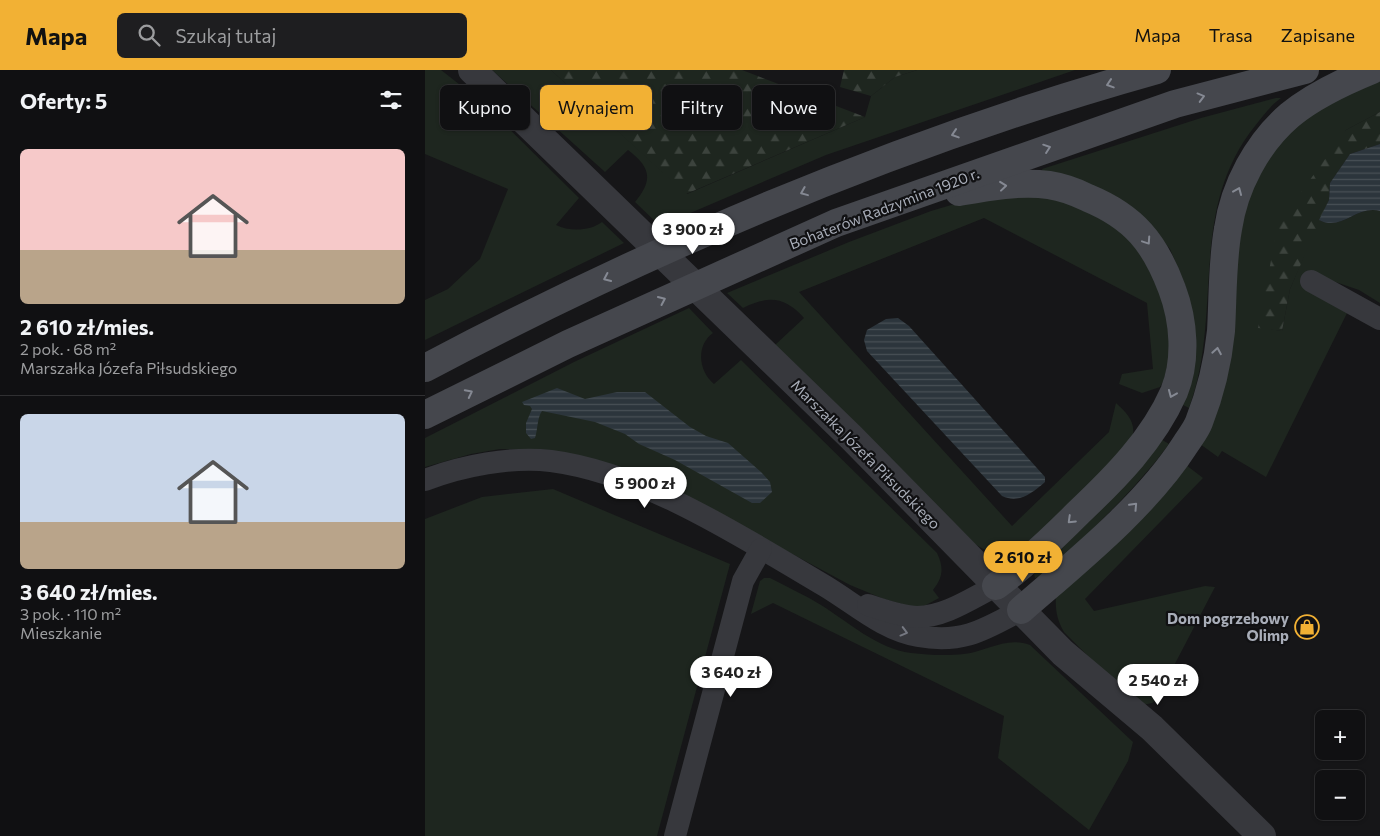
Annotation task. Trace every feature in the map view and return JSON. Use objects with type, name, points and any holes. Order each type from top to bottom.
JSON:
[{"type":"main road","points":[[425,368],[638,263],[789,198],[923,145],[1157,70]]},
{"type":"main road","name":"Bohaterów Radzymina 1920 r.","points":[[425,415],[594,331],[836,223],[1175,104],[1305,70]]},
{"type":"main road","points":[[1021,610],[1133,508],[1171,468],[1199,424],[1213,379],[1221,332],[1227,229],[1235,198],[1246,172],[1264,143],[1290,115],[1373,70]]},
{"type":"main road","points":[[836,223],[924,199],[981,188],[1022,184],[1050,185],[1076,192],[1111,207],[1140,230],[1162,262],[1178,304],[1182,358],[1174,391],[1163,414],[1141,448],[1095,497],[1027,563],[996,586]]},
{"type":"street","name":"Marszałka Józefa Piłsudskiego","points":[[472,70],[851,437],[1063,652],[1152,728],[1261,836]]},
{"type":"street","points":[[1311,281],[1380,319]]},
{"type":"street","points":[[425,480],[448,471],[487,464],[527,460],[565,463],[613,476],[660,495],[761,549],[848,599],[890,628],[917,636],[936,638],[978,634],[1021,610]]},
{"type":"street","points":[[675,836],[743,581],[761,549]]},
{"type":"street","points":[[848,599],[901,615],[918,617],[937,614],[996,586]]},
{"type":"green space","points":[[425,70],[441,70],[460,85],[440,85],[440,130],[510,130],[579,198],[556,225],[567,229],[580,230],[602,222],[624,243],[425,340],[425,300],[448,289],[480,259],[508,189],[425,154]]},
{"type":"green space","points":[[492,70],[551,70],[567,85],[540,85],[540,113],[530,104],[530,85],[509,85]]},
{"type":"green space","points":[[551,70],[742,70],[781,85],[752,85],[752,130],[835,130],[686,194],[616,130],[652,130],[652,85],[567,85]]},
{"type":"green space","points":[[844,70],[917,70],[895,77],[871,96],[840,87]]},
{"type":"green space","points":[[917,70],[1075,70],[826,155],[660,226],[635,202],[645,187],[647,174],[641,162],[635,156],[628,150],[605,172],[558,130],[617,130],[687,194],[865,117],[871,96],[895,77]]},
{"type":"green space","points":[[1380,77],[1380,112],[1346,130],[1258,327],[1282,331],[1290,289],[1319,220],[1335,223],[1371,210],[1380,211],[1380,303],[1359,290],[1312,274],[1350,307],[1266,477],[1222,451],[1218,457],[1200,444],[1233,220],[1285,125]]},
{"type":"green space","points":[[1281,98],[1255,126],[1234,159],[1221,193],[1213,228],[1205,336],[1199,372],[1189,408],[1179,403],[1186,287],[1170,249],[1156,232],[1096,187],[1073,177],[1043,172],[1042,169],[1201,118]]},
{"type":"green space","points":[[835,106],[865,117],[835,130]]},
{"type":"green space","points":[[1380,112],[1380,144],[1350,154],[1330,183],[1329,200],[1290,289],[1282,331],[1258,328],[1278,224],[1346,130]]},
{"type":"green space","points":[[1011,195],[1055,198],[1115,225],[1145,256],[1169,313],[1169,357],[1164,380],[1160,387],[1142,393],[1119,384],[1122,374],[1153,369],[1147,303],[984,218],[799,292],[1012,526],[1109,432],[1116,403],[1128,415],[1133,430],[1131,442],[1020,555],[993,553],[970,541],[775,345],[804,318],[797,311],[776,300],[761,301],[743,308],[727,293],[849,242],[931,211],[958,203]]},
{"type":"green space","points":[[689,308],[713,333],[704,344],[701,358],[702,365],[709,379],[714,384],[741,360],[937,553],[941,563],[941,577],[933,590],[939,598],[916,608],[884,599],[850,585],[677,492],[548,450],[500,449],[471,454],[425,467],[425,438],[574,362]]},
{"type":"green space","points":[[1159,438],[1169,444],[1136,485],[1056,565],[1046,573],[1035,578],[1036,569]]},
{"type":"green space","points":[[1186,465],[1203,478],[1085,599],[1094,611],[1205,586],[1215,587],[1156,700],[1152,703],[1138,706],[1064,632],[1057,615],[1056,595]]},
{"type":"green space","points":[[553,489],[730,564],[657,836],[425,836],[425,519],[482,497]]},
{"type":"green space","points":[[764,578],[770,578],[809,598],[875,641],[899,650],[911,653],[951,655],[973,652],[1005,643],[1013,642],[1030,645],[1133,742],[1128,761],[1089,830],[998,758],[1004,716],[773,603],[751,614],[760,581]]},
{"type":"shaded area","points":[[1380,144],[1380,211],[1371,210],[1335,223],[1319,220],[1329,200],[1330,183],[1350,154]]},
{"type":"shaded area","points":[[898,318],[909,326],[1045,477],[1045,482],[1020,498],[1014,499],[1002,496],[867,351],[864,340],[867,330],[886,319]]},
{"type":"shaded area","points":[[557,388],[585,399],[617,392],[645,392],[690,427],[706,436],[728,443],[770,482],[772,492],[760,503],[752,503],[675,460],[639,444],[625,434],[595,422],[542,411],[535,438],[531,439],[526,433],[526,423],[532,409],[522,402]]},
{"type":"place","name":"Dom pogrzebowy Olimp","points":[[1307,627]]}]
